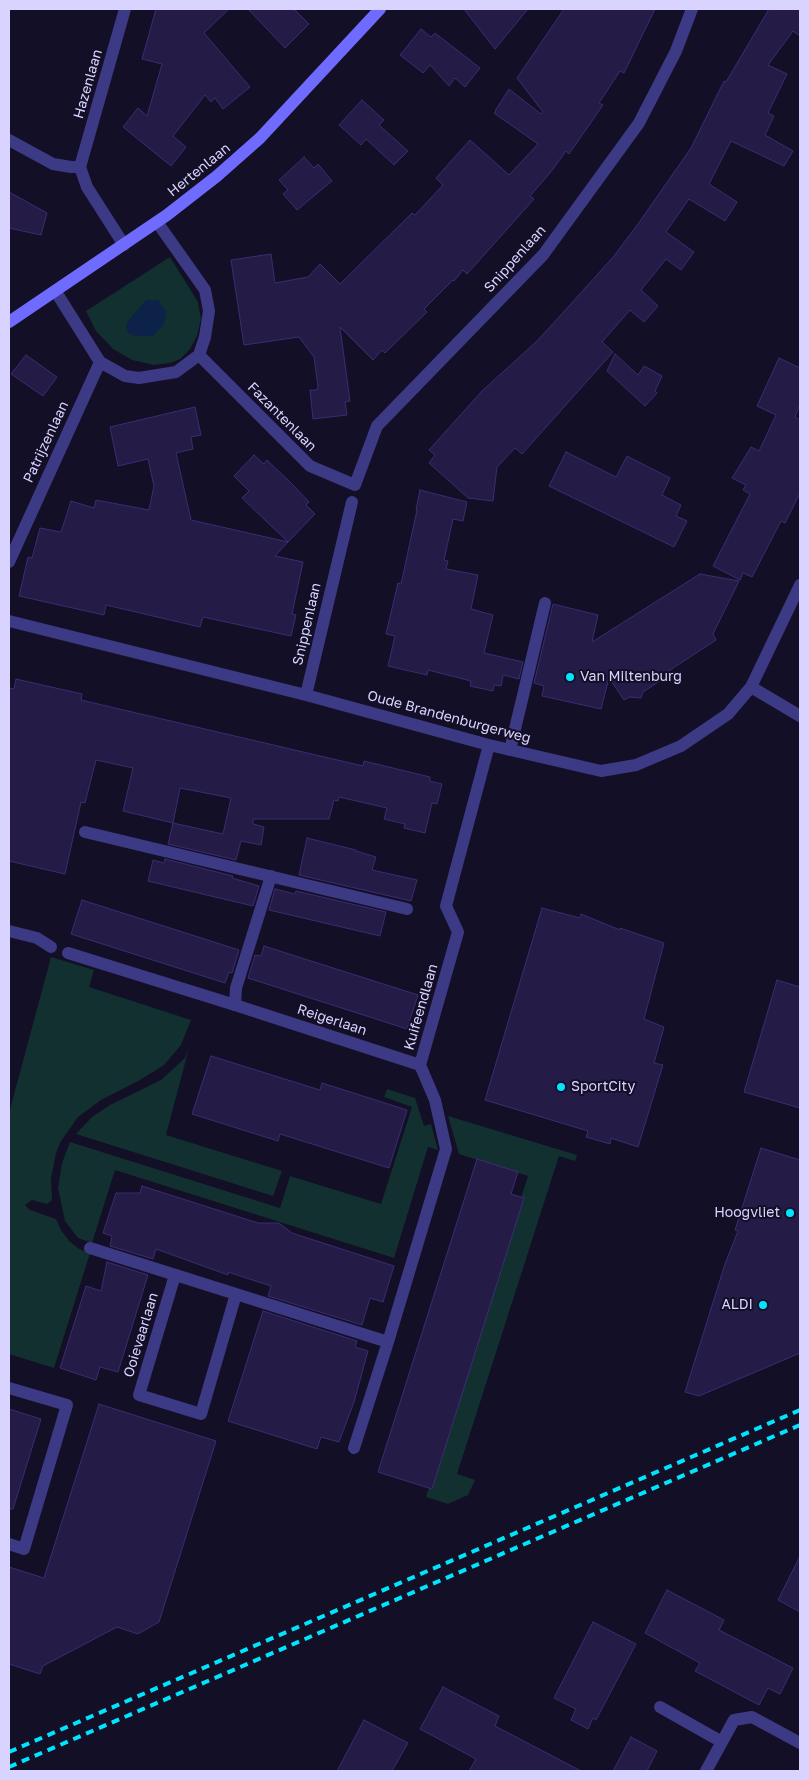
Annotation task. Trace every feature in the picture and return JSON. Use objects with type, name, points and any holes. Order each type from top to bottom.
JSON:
[{"type":"street","name":"Hazenlaan","points":[[80,167],[125,9]]},
{"type":"street","name":"Hertenlaan","points":[[9,322],[157,222],[218,176],[260,138],[380,9]]},
{"type":"street","name":"Snippenlaan","points":[[354,486],[377,426],[543,254],[639,123],[676,51],[692,9]]},
{"type":"street","points":[[9,140],[53,164],[80,167],[87,187],[124,245]]},
{"type":"street","points":[[56,292],[100,362],[125,376],[139,378],[176,372],[199,355],[206,337],[209,311],[205,290],[157,222]]},
{"type":"street","name":"Fazantenlaan","points":[[199,355],[310,466],[354,486]]},
{"type":"street","name":"Patrijzenlaan","points":[[9,562],[100,362]]},
{"type":"street","name":"Snippenlaan","points":[[306,695],[352,502]]},
{"type":"street","name":"Oude Brandenburgerweg","points":[[9,621],[306,695],[489,745],[601,771],[636,765],[681,746],[728,714],[751,687],[800,586]]},
{"type":"street","points":[[510,750],[545,603]]},
{"type":"street","points":[[751,687],[800,716]]},
{"type":"street","name":"Kuifeendlaan","points":[[354,1448],[446,1149],[435,1100],[420,1064],[458,932],[446,906],[489,745]]},
{"type":"street","points":[[85,832],[408,909]]},
{"type":"street","points":[[235,1005],[236,988],[271,876]]},
{"type":"street","points":[[9,931],[37,938],[51,948]]},
{"type":"street","name":"Reigerlaan","points":[[68,954],[420,1064]]},
{"type":"street","points":[[90,1248],[388,1342]]},
{"type":"street","name":"Ooievaarlaan","points":[[175,1275],[139,1395],[201,1414],[236,1294]]},
{"type":"street","points":[[9,1388],[67,1406],[24,1549],[9,1544]]},
{"type":"street","points":[[660,1707],[722,1742]]},
{"type":"street","points":[[706,1771],[734,1720],[752,1717],[800,1743]]},
{"type":"green space","points":[[170,257],[198,302],[201,319],[197,336],[190,349],[180,359],[170,363],[154,365],[132,360],[113,349],[96,331],[86,311]],"holes":[[[147,300],[152,336],[134,336],[129,320]]]},
{"type":"green space","points":[[51,957],[94,970],[89,987],[191,1020],[181,1045],[164,1065],[101,1100],[78,1117],[61,1141],[56,1153],[51,1179],[52,1200],[47,1204],[32,1200],[25,1205],[30,1210],[56,1219],[69,1241],[79,1249],[90,1253],[54,1368],[9,1354],[9,1113]]},
{"type":"green space","points":[[189,1048],[166,1135],[282,1171],[273,1196],[76,1134],[92,1117],[110,1105],[161,1080],[185,1058]]},
{"type":"green space","points":[[387,1089],[415,1098],[424,1126],[431,1124],[438,1150],[428,1147],[394,1258],[115,1170],[92,1243],[78,1238],[65,1221],[58,1188],[62,1163],[70,1142],[280,1208],[290,1176],[381,1204],[412,1107],[384,1097]]},
{"type":"green space","points":[[448,1116],[577,1155],[575,1161],[559,1156],[457,1474],[475,1480],[468,1495],[448,1504],[426,1497],[528,1176],[459,1154]]},
{"type":"water","points":[[147,300],[158,300],[166,312],[164,324],[153,336],[134,336],[128,333],[126,325]]},
{"type":"building","points":[[156,9],[229,9],[204,33],[250,87],[223,109],[215,98],[211,102],[205,95],[173,136],[186,147],[171,166],[123,127],[138,108],[147,116],[162,64],[142,59]]},
{"type":"building","points":[[248,9],[294,9],[309,24],[285,48]]},
{"type":"building","points":[[464,9],[528,9],[495,49]]},
{"type":"building","points":[[564,9],[655,9],[624,73],[620,71],[599,103],[603,105],[569,154],[566,151],[530,196],[534,199],[467,274],[463,270],[424,309],[427,312],[385,353],[382,350],[373,360],[340,327],[350,401],[345,402],[347,415],[313,419],[310,390],[317,390],[318,387],[314,357],[299,337],[244,345],[231,260],[271,254],[275,283],[308,277],[320,264],[340,284],[412,213],[415,215],[443,185],[436,178],[470,140],[509,175],[538,144],[494,113],[509,89],[541,114],[543,112],[517,78]]},
{"type":"building","points":[[769,9],[800,9],[800,36],[793,31],[768,65],[787,74],[768,113],[774,116],[765,135],[793,151],[784,166],[731,141],[709,184],[737,202],[725,221],[689,199],[666,232],[694,252],[681,270],[666,259],[641,290],[658,306],[644,322],[630,310],[602,342],[613,352],[522,454],[515,448],[497,467],[493,501],[468,498],[429,463],[435,455],[429,450],[482,391],[536,342],[614,256],[691,148],[724,81],[726,82]]},
{"type":"building","points":[[421,29],[431,37],[435,33],[480,68],[465,87],[455,78],[449,86],[430,65],[423,73],[400,55]]},
{"type":"building","points":[[362,100],[384,120],[379,125],[408,151],[394,165],[366,139],[361,145],[339,125]]},
{"type":"building","points":[[304,157],[314,168],[318,164],[332,181],[297,210],[283,194],[288,190],[279,180]]},
{"type":"building","points":[[9,192],[47,213],[41,235],[9,228]]},
{"type":"building","points":[[615,354],[638,375],[644,366],[662,376],[655,391],[657,393],[645,406],[607,371]]},
{"type":"building","points":[[26,355],[57,377],[43,396],[11,374]]},
{"type":"building","points":[[779,358],[800,368],[800,404],[795,417],[800,420],[800,493],[785,523],[781,521],[752,577],[743,573],[740,580],[713,566],[750,494],[743,490],[746,485],[732,478],[751,447],[759,451],[776,415],[757,406]]},
{"type":"building","points":[[195,407],[201,435],[191,437],[193,449],[176,453],[191,520],[288,542],[275,556],[303,562],[292,614],[296,615],[291,636],[203,617],[200,627],[106,605],[104,615],[19,596],[28,557],[32,558],[40,528],[61,532],[71,501],[94,508],[96,500],[149,510],[154,486],[148,459],[118,466],[110,427]]},
{"type":"building","points":[[566,452],[616,477],[627,456],[670,478],[662,495],[681,505],[676,516],[687,521],[674,547],[549,486]]},
{"type":"building","points":[[254,455],[264,464],[267,460],[292,484],[309,502],[306,505],[315,514],[288,542],[242,498],[249,491],[234,476]]},
{"type":"building","points":[[420,490],[467,502],[463,521],[453,519],[444,560],[448,561],[446,569],[478,575],[471,609],[493,615],[484,653],[523,662],[519,679],[503,675],[501,686],[494,685],[493,691],[470,686],[471,681],[428,670],[427,675],[388,666],[395,636],[386,634],[398,583],[401,584]]},
{"type":"building","points":[[700,574],[739,581],[713,634],[716,640],[664,674],[666,677],[643,692],[641,698],[629,697],[624,700],[609,678],[601,709],[542,696],[544,686],[534,683],[553,604],[598,615],[592,642]]},
{"type":"building","points":[[16,679],[82,694],[81,700],[363,766],[364,761],[430,777],[430,781],[442,784],[437,804],[432,803],[425,833],[404,828],[405,824],[384,819],[387,808],[339,797],[338,801],[334,800],[329,819],[253,819],[253,824],[264,827],[261,845],[241,841],[236,860],[168,844],[173,823],[123,811],[133,768],[96,760],[85,803],[81,802],[65,874],[9,861],[9,688],[14,689]],"holes":[[[180,788],[231,798],[223,834],[173,823]]]},
{"type":"building","points":[[307,838],[376,857],[372,870],[417,880],[411,901],[299,875]]},
{"type":"building","points":[[165,859],[233,876],[232,878],[259,886],[253,906],[148,881],[153,860],[164,863]]},
{"type":"building","points":[[275,889],[295,894],[296,891],[386,912],[380,936],[269,910]]},
{"type":"building","points":[[82,900],[239,950],[232,973],[229,972],[225,983],[71,934]]},
{"type":"building","points":[[542,908],[580,918],[581,914],[620,930],[620,928],[664,943],[644,1019],[664,1027],[654,1063],[663,1065],[638,1147],[611,1138],[610,1144],[586,1137],[588,1131],[485,1100]]},
{"type":"building","points":[[264,946],[418,995],[407,1029],[248,978],[255,955],[261,956]]},
{"type":"building","points":[[777,980],[800,987],[800,1108],[744,1092]]},
{"type":"building","points":[[211,1056],[320,1090],[322,1083],[407,1110],[389,1168],[280,1134],[278,1141],[192,1114]]},
{"type":"building","points":[[761,1148],[800,1160],[800,1353],[699,1396],[685,1392],[725,1264],[738,1231],[735,1230]]},
{"type":"building","points":[[477,1159],[518,1172],[511,1194],[524,1198],[432,1489],[378,1472]]},
{"type":"building","points":[[142,1186],[258,1223],[279,1223],[292,1233],[394,1266],[383,1302],[370,1298],[362,1325],[268,1296],[271,1286],[228,1272],[228,1275],[156,1249],[153,1259],[110,1246],[112,1236],[103,1233],[116,1193],[140,1193]]},
{"type":"building","points":[[107,1262],[148,1275],[118,1372],[100,1367],[96,1380],[60,1368],[86,1286],[101,1291]]},
{"type":"building","points":[[263,1311],[357,1341],[355,1347],[368,1351],[354,1402],[339,1442],[321,1437],[317,1449],[228,1421]]},
{"type":"building","points":[[99,1404],[216,1441],[159,1622],[138,1634],[117,1627],[43,1666],[40,1674],[9,1664],[9,1567],[44,1578]]},
{"type":"building","points":[[9,1409],[41,1419],[13,1509],[9,1509]]},
{"type":"building","points":[[800,1556],[800,1612],[778,1600]]},
{"type":"building","points":[[667,1590],[724,1620],[719,1630],[793,1668],[780,1694],[768,1688],[759,1705],[695,1671],[700,1663],[645,1633]]},
{"type":"building","points":[[593,1622],[636,1644],[596,1720],[593,1718],[588,1729],[571,1720],[576,1709],[554,1698]]},
{"type":"building","points":[[443,1687],[499,1716],[495,1726],[581,1771],[469,1771],[476,1759],[420,1729]]},
{"type":"building","points":[[364,1720],[408,1743],[392,1771],[337,1771]]},
{"type":"building","points":[[631,1737],[657,1751],[647,1771],[613,1771]]},
{"type":"railway","points":[[9,1752],[800,1410]]},
{"type":"railway","points":[[9,1767],[800,1425]]},
{"type":"place","name":"Van Miltenburg","points":[[570,677]]},
{"type":"place","name":"SportCity","points":[[561,1087]]},
{"type":"place","name":"Hoogvliet","points":[[790,1213]]},
{"type":"place","name":"ALDI","points":[[763,1305]]}]
